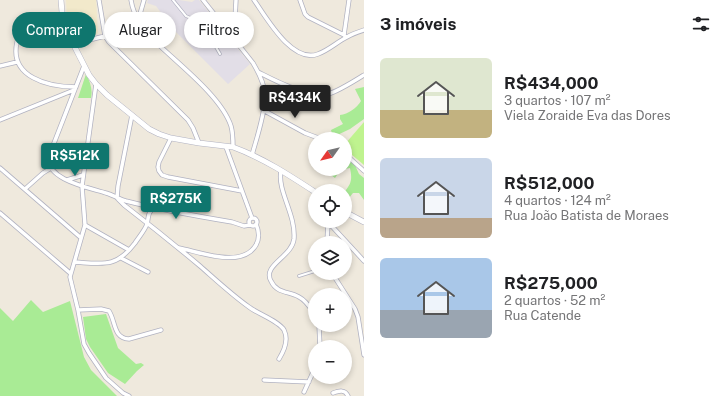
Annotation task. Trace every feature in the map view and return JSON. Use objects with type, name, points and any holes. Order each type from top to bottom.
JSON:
[{"type":"main road","points":[[62,0],[62,12]]},
{"type":"main road","points":[[75,48],[84,66],[96,84],[132,116],[154,132],[171,138],[233,147],[281,170],[308,187]]},
{"type":"main road","points":[[352,216],[364,222]]},
{"type":"street","points":[[99,0],[104,30]]},
{"type":"street","points":[[131,0],[134,12]]},
{"type":"street","points":[[141,12],[144,0]]},
{"type":"street","points":[[203,0],[212,12]]},
{"type":"street","points":[[235,12],[236,0]]},
{"type":"street","points":[[254,0],[290,47],[306,55],[317,55],[345,36],[364,30]]},
{"type":"street","points":[[300,0],[305,14],[308,17],[345,36]]},
{"type":"street","points":[[345,36],[349,0]]},
{"type":"street","points":[[16,48],[17,62],[27,74],[34,78],[75,89]]},
{"type":"street","points":[[113,48],[188,120],[199,143]]},
{"type":"street","points":[[162,48],[202,86],[223,109],[231,127],[233,147]]},
{"type":"street","points":[[241,48],[258,72],[265,93],[263,110],[252,155]]},
{"type":"street","points":[[0,66],[17,62]]},
{"type":"street","points":[[84,66],[49,156],[48,161],[51,168],[66,180],[105,192],[125,201],[244,226],[253,226],[256,224]]},
{"type":"street","points":[[258,72],[283,85],[295,89],[311,93],[328,94],[364,75]]},
{"type":"street","points":[[96,84],[82,186],[85,225],[80,237],[75,262],[70,273],[83,337],[89,354],[106,378],[129,396]]},
{"type":"street","points":[[0,120],[75,89]]},
{"type":"street","points":[[263,110],[308,134]]},
{"type":"street","points":[[132,116],[117,198],[248,306],[281,326],[285,332],[286,340],[283,352],[279,359]]},
{"type":"street","points":[[171,138],[158,165],[160,173],[168,177],[242,191]]},
{"type":"street","points":[[226,147],[251,219],[249,222],[250,225]]},
{"type":"street","points":[[352,160],[364,171]]},
{"type":"street","points":[[0,168],[80,237]]},
{"type":"street","points":[[25,189],[51,168]]},
{"type":"street","points":[[281,170],[281,183],[293,219],[294,240],[286,255],[273,266],[270,273],[270,278],[275,287],[280,291],[299,296],[308,305]]},
{"type":"street","points":[[66,180],[83,175]]},
{"type":"street","points":[[75,262],[107,263],[121,258],[140,237],[147,224],[147,216],[154,208]]},
{"type":"street","points":[[0,213],[70,273]]},
{"type":"street","points":[[177,247],[218,256],[236,258],[243,256],[248,253],[257,242],[259,234],[256,220],[251,219]]},
{"type":"street","points":[[240,224],[243,224],[251,219]]},
{"type":"street","points":[[85,225],[129,250]]},
{"type":"street","points":[[334,228],[364,261]]},
{"type":"street","points":[[121,258],[148,272]]},
{"type":"street","points":[[336,280],[355,309],[358,317],[364,356]]},
{"type":"street","points":[[78,310],[101,309],[109,312],[112,315],[116,330],[121,337],[124,338],[129,339],[161,330]]},
{"type":"street","points":[[264,380],[308,382]]},
{"type":"street","points":[[304,392],[308,384]]},
{"type":"street","points":[[333,393],[343,391],[346,392],[348,396]]},
{"type":"lane","points":[[173,0],[184,14]]},
{"type":"lane","points":[[217,48],[220,54]]},
{"type":"lane","points":[[299,276],[308,273]]},
{"type":"shaded area","points":[[66,0],[96,0],[98,33],[96,34],[96,12],[67,12]]},
{"type":"shaded area","points":[[148,0],[179,0],[192,2],[199,0],[209,12],[184,12],[184,40],[176,32],[176,12],[160,12],[156,6],[147,3]]},
{"type":"shaded area","points":[[192,48],[237,48],[250,64],[228,84]]},
{"type":"green space","points":[[86,74],[91,86],[91,98],[78,98]]},
{"type":"green space","points":[[364,87],[364,119],[344,132],[332,132],[331,130],[343,124],[340,119],[340,115],[352,110],[361,101],[355,89]]},
{"type":"green space","points":[[364,122],[364,165],[352,155],[352,136]]},
{"type":"green space","points":[[352,161],[359,174],[364,178],[364,200],[359,193],[352,194],[352,184],[350,184]]},
{"type":"green space","points":[[31,300],[43,312],[70,301],[84,357],[91,370],[117,396],[0,396],[0,308],[13,321]]},
{"type":"green space","points":[[106,314],[118,348],[136,364],[141,363],[144,365],[125,384],[108,373],[86,339],[83,317]]}]
